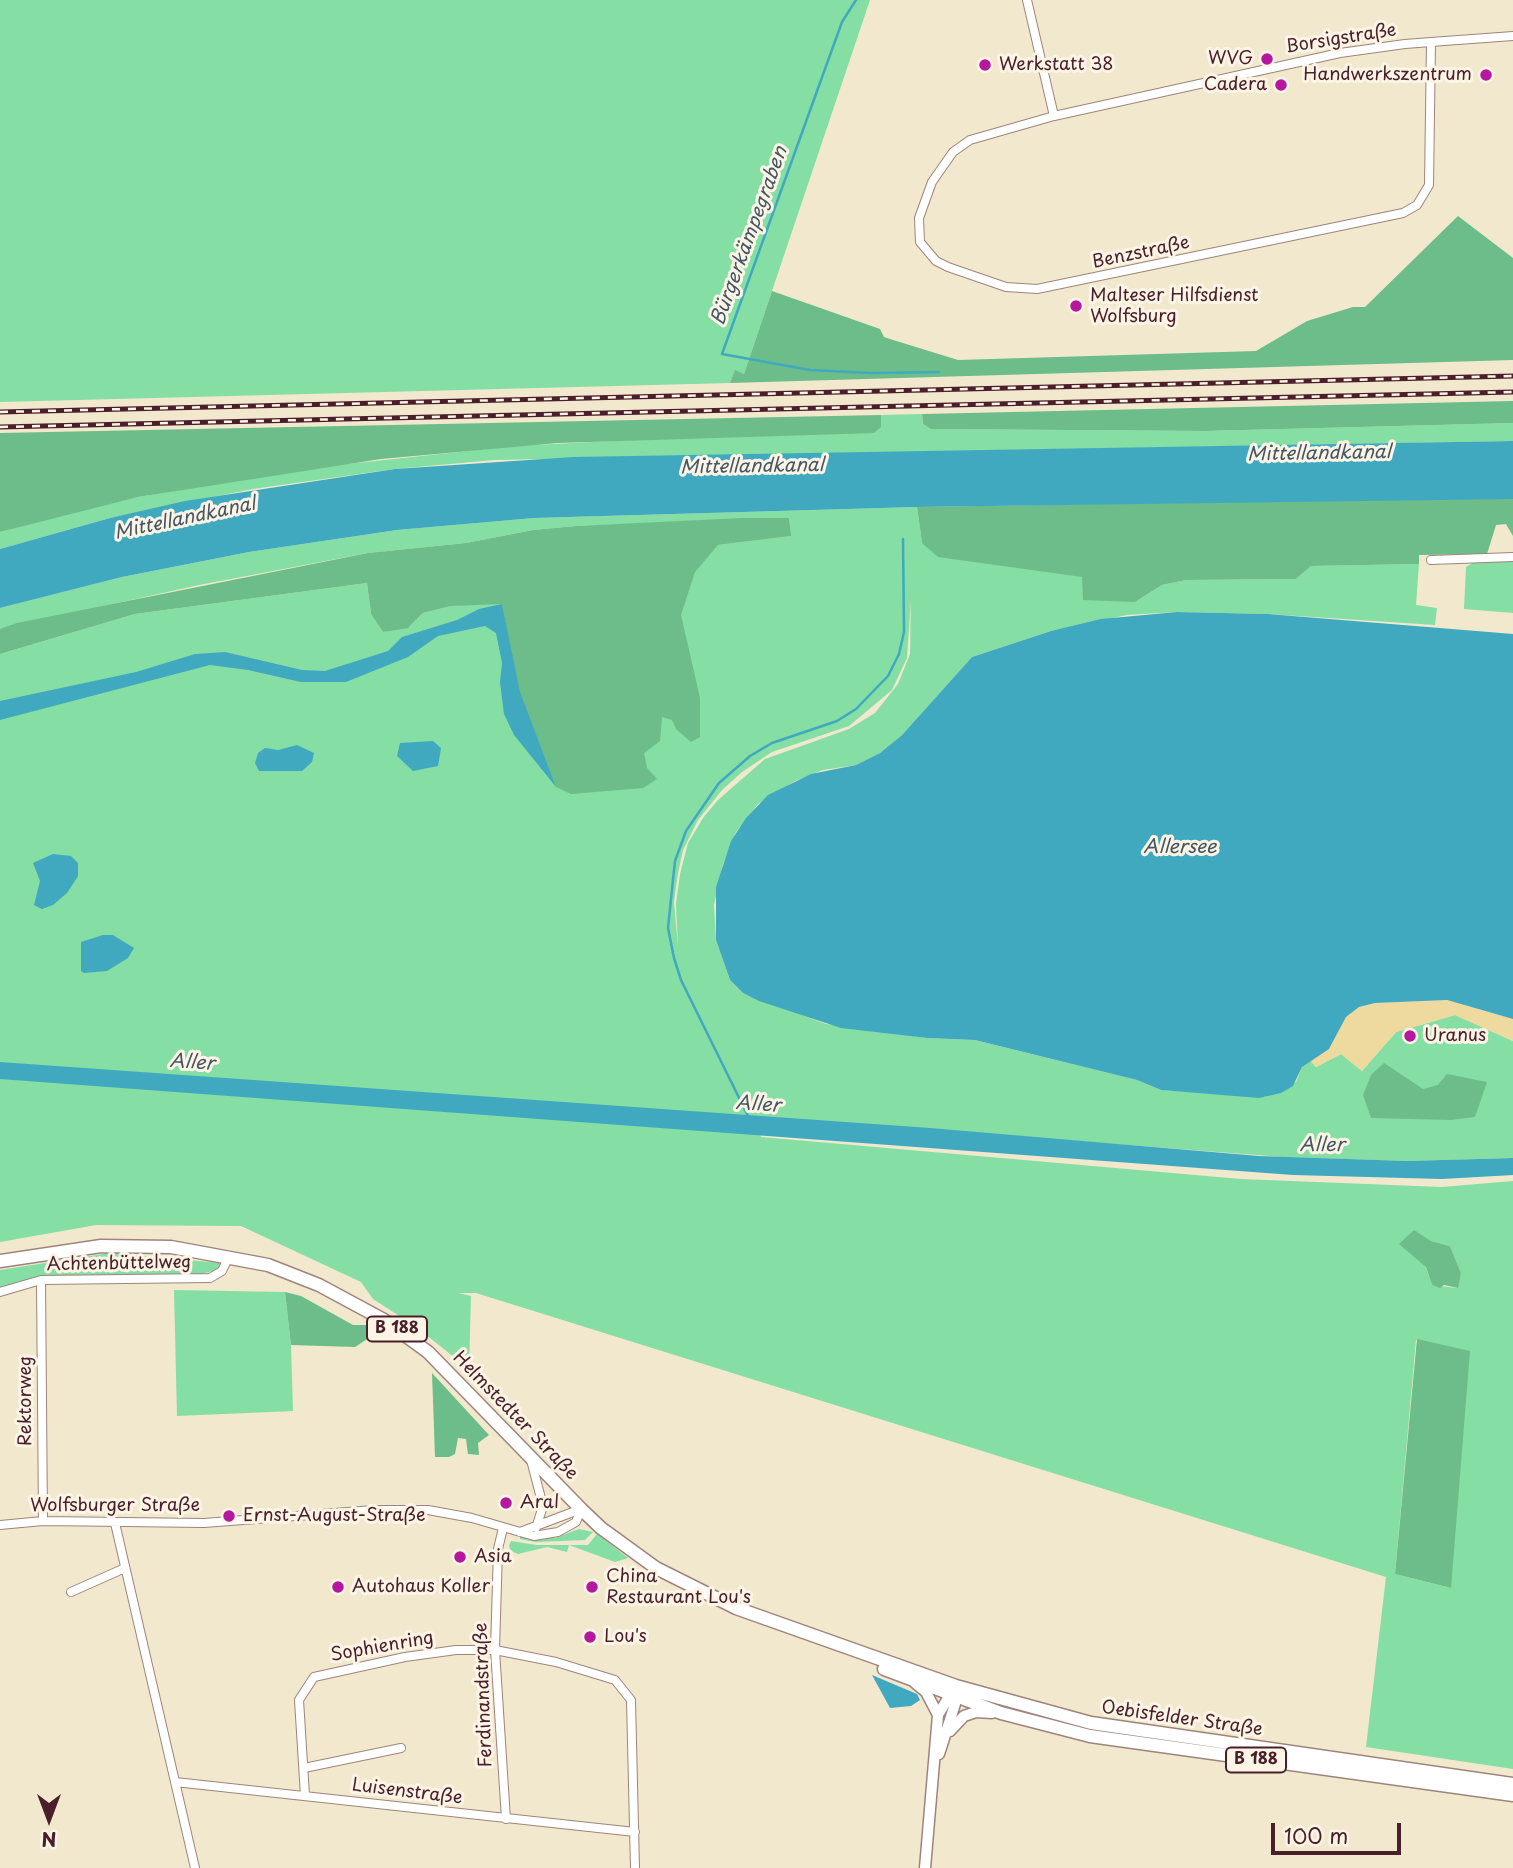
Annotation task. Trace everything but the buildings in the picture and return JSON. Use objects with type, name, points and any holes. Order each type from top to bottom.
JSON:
[{"type":"main road","name":"Helmstedter Straße","points":[[0,1261],[71,1249],[132,1245],[229,1256],[268,1265],[319,1284],[384,1320],[448,1370],[581,1509],[631,1551],[706,1595],[781,1625]]},
{"type":"main road","name":"B 188","points":[[781,1625],[913,1681],[953,1692],[1001,1713]]},
{"type":"main road","points":[[781,1625],[953,1692]]},
{"type":"main road","points":[[913,1681],[926,1692],[938,1715]]},
{"type":"main road","points":[[925,1868],[938,1715],[953,1692]]},
{"type":"main road","points":[[934,1770],[943,1743],[953,1692]]},
{"type":"main road","name":"Oebisfelder Straße","points":[[953,1692],[973,1692],[1053,1715],[1117,1728],[1513,1784]]},
{"type":"main road","points":[[943,1743],[956,1722],[964,1716],[976,1712],[1001,1713]]},
{"type":"main road","name":"Oebisfelder Straße","points":[[1001,1713],[1129,1743],[1513,1795]]},
{"type":"street","points":[[1027,0],[1054,116]]},
{"type":"street","name":"Borsigstraße","points":[[1054,116],[1340,52],[1513,36]]},
{"type":"street","name":"Benzstraße","points":[[1054,116],[970,140],[941,166],[920,211],[918,229],[920,242],[936,261],[1006,287],[1037,289],[1379,220],[1411,210],[1423,199],[1430,177],[1431,42]]},
{"type":"street","points":[[1431,559],[1513,557]]},
{"type":"street","name":"Achtenbüttelweg","points":[[0,1292],[41,1280],[210,1278],[222,1271],[229,1256]]},
{"type":"street","name":"Rektorweg","points":[[41,1280],[43,1521]]},
{"type":"street","points":[[530,1457],[542,1506],[536,1528]]},
{"type":"street","name":"Wolfsburger Straße","points":[[0,1525],[43,1521],[204,1522],[374,1510],[418,1510],[450,1513],[534,1536],[558,1532],[576,1522],[581,1509]]},
{"type":"street","name":"Wolfsburger Straße","points":[[520,1532],[581,1509]]},
{"type":"street","points":[[115,1523],[195,1868]]},
{"type":"street","name":"Ferdinandstraße","points":[[503,1528],[498,1549],[495,1650],[506,1819]]},
{"type":"street","points":[[71,1592],[125,1568]]},
{"type":"street","name":"Sophienring","points":[[305,1796],[299,1700],[314,1677],[405,1657],[495,1650],[556,1662],[603,1676],[615,1680],[626,1690],[631,1700],[634,1735],[635,1832]]},
{"type":"street","points":[[304,1768],[401,1748]]},
{"type":"street","name":"Luisenstraße","points":[[175,1782],[635,1832]]},
{"type":"street","points":[[635,1832],[635,1868]]},
{"type":"green space","points":[[0,0],[870,0],[744,374],[735,371],[730,383],[0,402]]},
{"type":"green space","points":[[1458,216],[1513,258],[1513,360],[730,383],[735,370],[744,374],[772,291],[880,329],[884,337],[958,360],[1256,351],[1307,321],[1353,307],[1365,307]]},
{"type":"green space","points":[[1513,401],[1513,423],[1205,431],[931,429],[923,424],[922,414]]},
{"type":"green space","points":[[922,414],[923,424],[931,429],[1205,431],[1513,423],[1513,441],[494,460],[395,469],[253,489],[110,518],[0,549],[0,532],[60,515],[138,497],[310,468],[515,446],[881,427],[881,415]]},
{"type":"green space","points":[[881,415],[881,427],[874,433],[558,443],[381,459],[138,497],[0,532],[0,433]]},
{"type":"green space","points":[[1513,499],[1513,536],[1506,524],[1496,525],[1487,554],[1419,555],[1419,564],[1311,566],[1296,579],[1186,580],[1162,585],[1135,602],[1083,600],[1082,577],[938,557],[922,543],[917,507]]},
{"type":"green space","points":[[917,507],[922,543],[1083,577],[1135,602],[1162,585],[1186,580],[1296,579],[1311,566],[1419,564],[1416,605],[1437,608],[1435,625],[1268,614],[1177,612],[1127,615],[1051,631],[972,657],[902,735],[880,753],[856,765],[823,770],[795,781],[758,804],[736,832],[723,864],[714,905],[716,940],[730,980],[743,993],[826,1024],[927,1038],[975,1040],[1137,1080],[1161,1090],[1264,1097],[1296,1082],[1302,1067],[1309,1059],[1316,1067],[1341,1054],[1362,1071],[1396,1032],[1455,1015],[1513,1041],[1513,1158],[1407,1161],[1283,1157],[753,1116],[761,1137],[1241,1179],[1442,1187],[1513,1181],[1513,1769],[1366,1747],[1386,1577],[476,1293],[458,1293],[471,1296],[469,1369],[415,1326],[373,1299],[361,1282],[241,1226],[96,1225],[0,1242],[0,654],[135,614],[367,583],[371,614],[383,632],[410,626],[423,613],[451,606],[718,545],[790,536],[789,518],[576,526],[533,530],[466,543],[368,553],[199,585],[0,629],[0,608],[122,577],[249,552],[397,530],[534,518]],"holes":[[[911,599],[910,654],[898,684],[875,713],[849,729],[765,759],[718,800],[703,818],[688,843],[680,874],[676,904],[678,947],[674,902],[678,873],[683,850],[698,820],[722,790],[742,772],[772,752],[849,726],[892,690],[907,658]],[[1413,1230],[1431,1241],[1450,1246],[1461,1273],[1457,1288],[1432,1285]],[[1416,1340],[1417,1340],[1451,1588],[1395,1574]]]},
{"type":"green space","points":[[743,518],[789,518],[791,536],[718,545],[695,572],[681,615],[700,698],[700,737],[691,742],[676,729],[672,720],[662,717],[660,741],[644,753],[647,768],[657,779],[643,788],[571,794],[556,787],[519,692],[502,604],[451,606],[423,613],[408,628],[383,632],[371,614],[367,583],[135,614],[0,654],[0,629],[17,623],[368,553],[466,543],[533,530]]},
{"type":"green space","points":[[1513,553],[1513,613],[1464,609],[1466,567],[1487,554]]},
{"type":"green space","points":[[1384,1063],[1423,1089],[1438,1085],[1447,1074],[1487,1082],[1475,1117],[1451,1120],[1371,1118],[1363,1095],[1371,1075]]},
{"type":"green space","points":[[1414,1230],[1431,1241],[1450,1246],[1461,1273],[1458,1288],[1432,1285],[1426,1267],[1399,1244]]},
{"type":"green space","points":[[110,1253],[221,1263],[217,1270],[193,1276],[41,1276],[0,1288],[0,1270]]},
{"type":"green space","points":[[174,1290],[285,1292],[291,1345],[293,1411],[177,1416]]},
{"type":"green space","points":[[285,1292],[301,1296],[353,1325],[373,1325],[372,1336],[355,1347],[291,1345]]},
{"type":"green space","points":[[1417,1339],[1470,1351],[1451,1588],[1395,1574]]},
{"type":"green space","points":[[432,1373],[489,1435],[478,1443],[479,1455],[468,1454],[466,1439],[458,1438],[455,1454],[435,1457]]},
{"type":"green space","points":[[579,1529],[593,1532],[585,1540],[536,1542],[520,1539],[520,1536],[555,1538]]},
{"type":"green space","points":[[597,1534],[628,1558],[615,1562],[569,1545],[588,1545]]},
{"type":"green space","points":[[511,1541],[536,1545],[569,1545],[567,1552],[547,1547],[518,1554],[511,1551],[509,1546]]},
{"type":"sand","points":[[1447,1000],[1513,1019],[1513,1041],[1455,1015],[1396,1032],[1362,1071],[1341,1054],[1316,1067],[1309,1059],[1329,1049],[1346,1017],[1359,1007],[1375,1003]]},
{"type":"water","name":"Mittellandkanal","points":[[1513,441],[1513,499],[917,507],[534,518],[397,530],[249,552],[122,577],[0,608],[0,549],[110,518],[185,501],[395,469],[573,457]]},
{"type":"water","points":[[502,604],[520,692],[556,787],[514,735],[504,714],[500,682],[502,663],[496,633],[485,626],[438,636],[408,657],[346,682],[301,682],[210,665],[0,720],[0,701],[136,672],[195,654],[225,652],[302,670],[325,671],[388,651],[402,637],[457,620],[479,609]]},
{"type":"water","name":"Allersee","points":[[1177,612],[1268,614],[1513,634],[1513,1019],[1447,1000],[1375,1003],[1359,1007],[1346,1017],[1329,1049],[1302,1067],[1293,1086],[1281,1093],[1259,1098],[1161,1090],[1137,1080],[975,1040],[927,1038],[841,1028],[759,1001],[743,993],[730,980],[716,940],[716,887],[731,841],[746,818],[768,795],[811,774],[856,765],[880,753],[902,735],[972,657],[1051,631],[1101,619]]},
{"type":"water","points":[[433,741],[441,748],[438,766],[413,771],[397,756],[400,743]]},
{"type":"water","points":[[297,745],[314,753],[312,762],[302,771],[259,771],[255,763],[258,753],[265,748],[278,750]]},
{"type":"water","points":[[53,854],[71,856],[78,863],[78,876],[67,893],[53,905],[42,909],[34,905],[40,881],[33,863]]},
{"type":"water","points":[[103,935],[113,935],[134,948],[128,958],[107,971],[84,973],[81,971],[81,942]]},
{"type":"water","points":[[0,1062],[930,1128],[1259,1156],[1407,1161],[1513,1158],[1513,1175],[1442,1179],[1293,1175],[0,1079]]},
{"type":"water","points":[[872,1675],[917,1694],[920,1700],[911,1706],[890,1708]]},
{"type":"waterway","name":"Bürgerkämpegraben","points":[[856,0],[842,22],[722,354],[810,370],[939,372]]},
{"type":"waterway","name":"Bürgerkämpegraben","points":[[748,1116],[681,980],[674,958],[668,928],[675,861],[686,831],[719,783],[750,756],[772,743],[837,721],[856,709],[888,676],[899,654],[904,632],[903,539]]},
{"type":"railway","points":[[0,412],[1513,376]]},
{"type":"railway","points":[[0,427],[1513,392]]},
{"type":"place","name":"WVG","points":[[1267,59]]},
{"type":"place","name":"Werkstatt 38","points":[[985,65]]},
{"type":"place","name":"Handwerkszentrum","points":[[1486,75]]},
{"type":"place","name":"Cadera","points":[[1281,85]]},
{"type":"place","name":"Malteser Hilfsdienst Wolfsburg","points":[[1076,306]]},
{"type":"place","name":"Uranus","points":[[1410,1036]]},
{"type":"place","name":"Aral","points":[[506,1503]]},
{"type":"place","name":"Ernst-August-Straße","points":[[229,1516]]},
{"type":"place","name":"Asia","points":[[460,1557]]},
{"type":"place","name":"Autohaus Koller","points":[[338,1587]]},
{"type":"place","name":"China Restaurant Lou's","points":[[592,1587]]},
{"type":"place","name":"Lou's","points":[[590,1637]]},
{"type":"water label","name":"Aller","points":[[192,1063]]},
{"type":"water label","name":"Aller","points":[[758,1105]]},
{"type":"water label","name":"Aller","points":[[1322,1146]]}]
